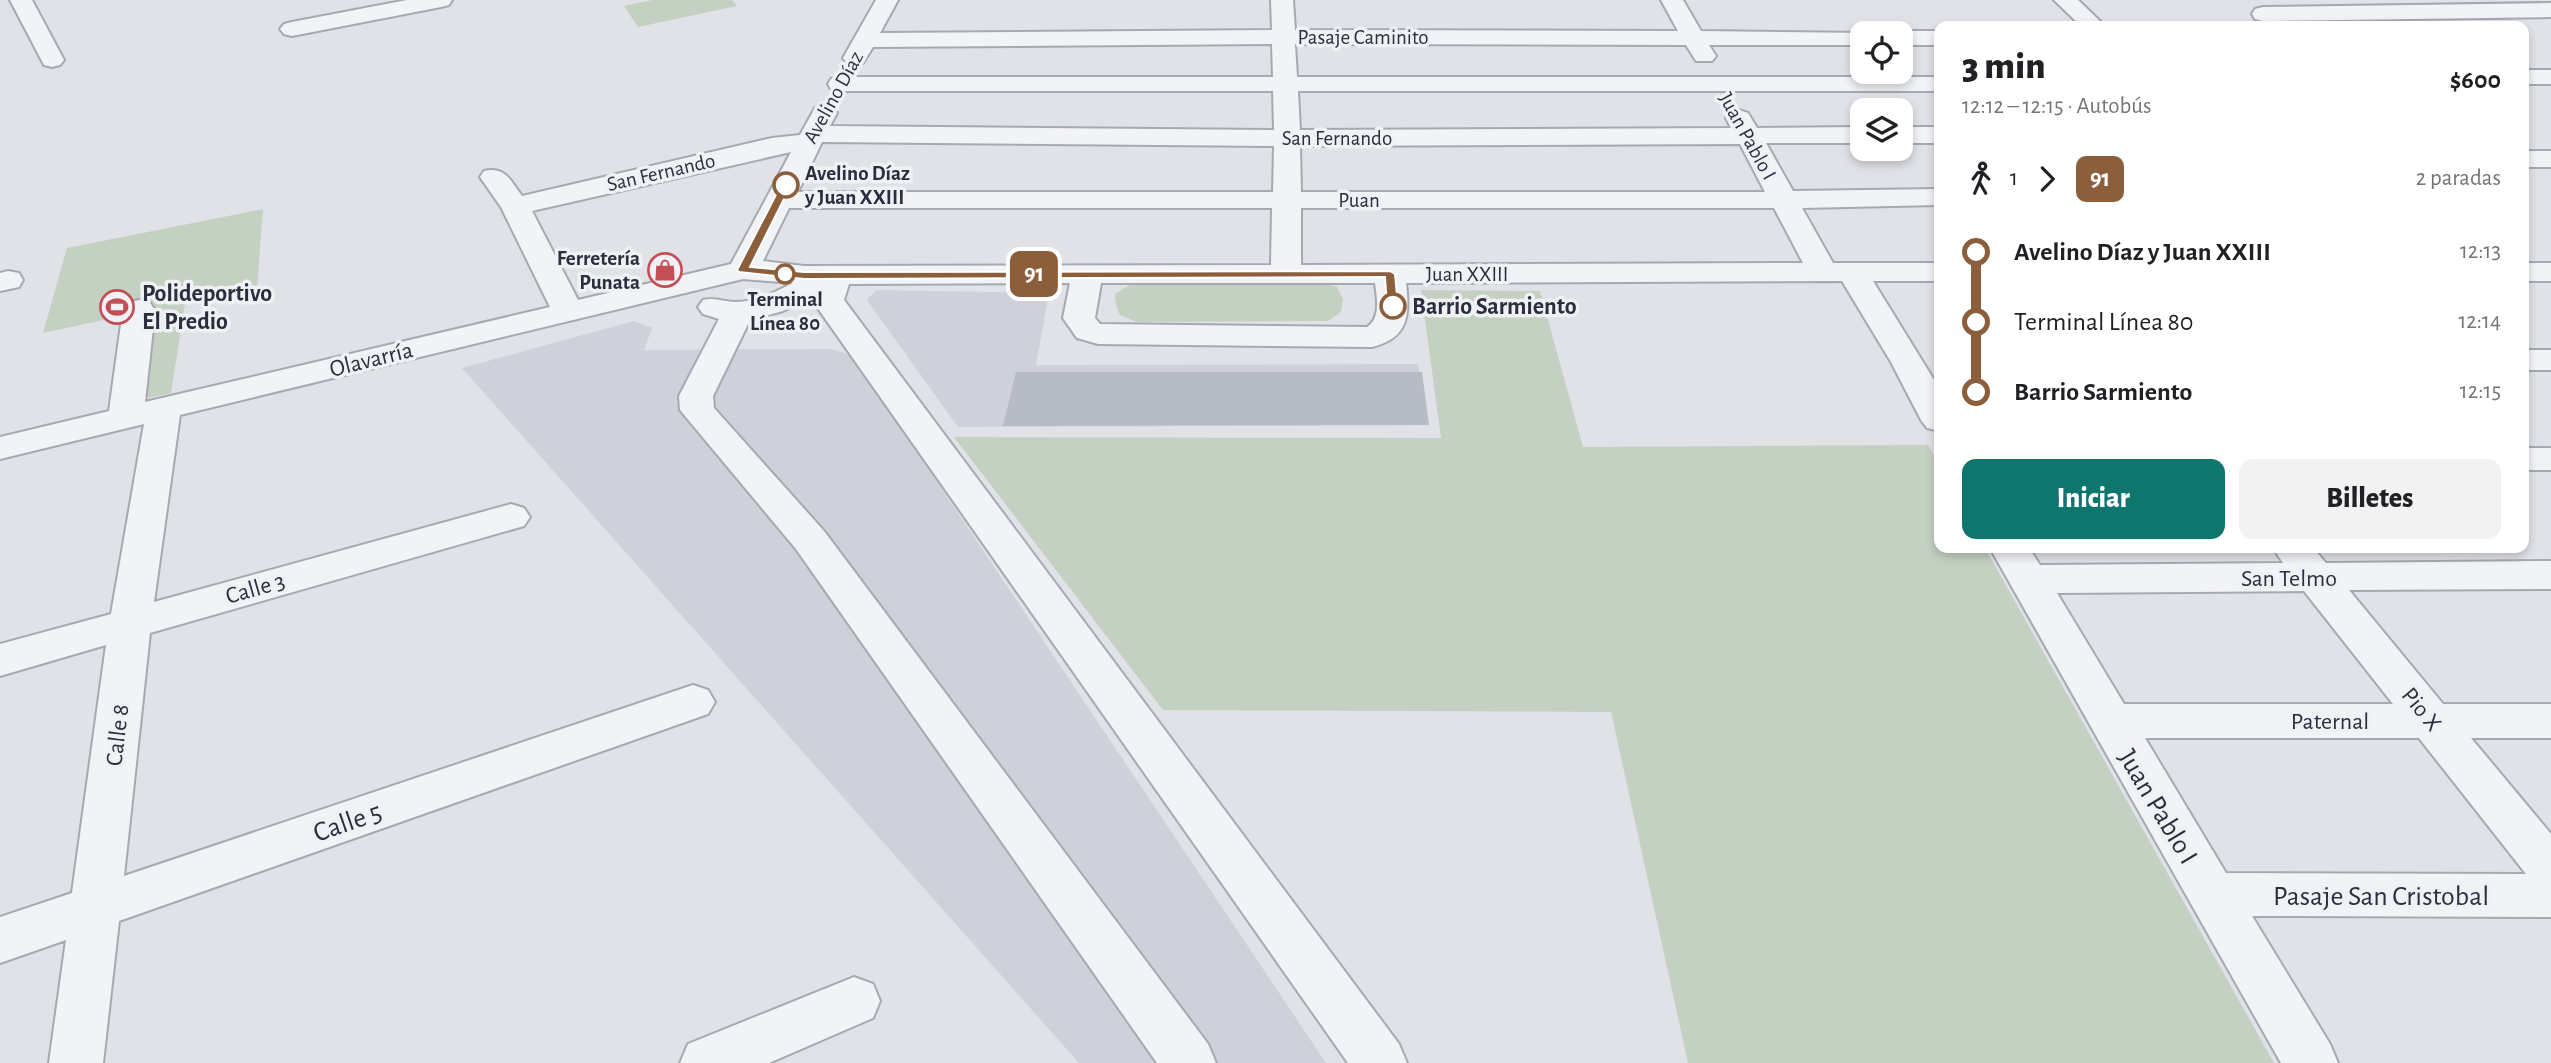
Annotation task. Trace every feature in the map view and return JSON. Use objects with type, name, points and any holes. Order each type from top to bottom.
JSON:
[{"type":"street","points":[[21,0],[52,60]]},
{"type":"street","points":[[292,29],[413,2],[441,0]]},
{"type":"street","name":"Avelino Díaz","points":[[887,0],[810,138],[733,286],[696,396],[697,410],[810,540],[1189,1063]]},
{"type":"street","points":[[1282,0],[1270,37],[1283,84],[1287,138],[1286,273]]},
{"type":"street","name":"Juan Pablo I","points":[[1672,0],[1784,200],[1838,272],[1924,362],[1934,401]]},
{"type":"street","points":[[2066,0],[2089,21]]},
{"type":"street","points":[[2245,0],[2271,20],[2551,10]]},
{"type":"street","points":[[1255,137],[1226,101],[1228,66],[1243,48],[1270,37]]},
{"type":"street","name":"Pasaje Caminito","points":[[865,40],[1270,37],[1850,38]]},
{"type":"street","points":[[1913,38],[1934,38]]},
{"type":"street","points":[[2529,77],[2551,77]]},
{"type":"street","points":[[840,84],[1226,101],[1283,84],[1934,84]]},
{"type":"street","name":"San Fernando","points":[[515,206],[810,138],[1850,135]]},
{"type":"street","points":[[1913,135],[1934,135]]},
{"type":"street","points":[[2529,159],[2551,159]]},
{"type":"street","points":[[494,177],[515,206],[568,312]]},
{"type":"street","name":"Puan","points":[[778,200],[1784,200],[1934,197]]},
{"type":"street","name":"Juan XXIII","points":[[836,275],[1934,272]]},
{"type":"street","points":[[2529,272],[2551,272]]},
{"type":"street","points":[[1088,273],[1079,318],[1087,331],[1098,334],[1372,337],[1383,334],[1389,326],[1393,306],[1390,274]]},
{"type":"street","points":[[836,275],[828,300],[1381,1063]]},
{"type":"street","name":"Olavarría","points":[[0,448],[679,284],[733,286],[766,308],[784,286],[836,275]]},
{"type":"street","name":"Calle 8","points":[[76,1063],[130,623],[145,413],[139,310]]},
{"type":"street","points":[[2529,360],[2551,360]]},
{"type":"street","points":[[2529,459],[2551,459]]},
{"type":"street","name":"Calle 3","points":[[0,660],[511,517]]},
{"type":"street","name":"Juan Pablo I","points":[[2019,563],[2311,1063]]},
{"type":"street","name":"San Telmo","points":[[2019,563],[2304,563],[2551,575]]},
{"type":"street","name":"Pio X","points":[[2304,563],[2551,870]]},
{"type":"street","name":"Calle 5","points":[[0,940],[693,702]]},
{"type":"street","name":"Paternal","points":[[2109,721],[2551,721]]},
{"type":"street","name":"Pasaje San Cristobal","points":[[2211,894],[2551,897]]},
{"type":"street","points":[[707,1063],[854,1001]]},
{"type":"shaded area","points":[[876,290],[1049,293],[1036,365],[1418,364],[1429,425],[958,427],[867,300]]},
{"type":"shaded area","name":"Terminal Línea 80","points":[[634,321],[652,328],[644,350],[831,349],[853,356],[1326,1063],[1079,1063],[462,368]]},
{"type":"green space","points":[[652,0],[732,0],[737,6],[638,27],[624,6]]},
{"type":"green space","name":"Polideportivo El Predio","points":[[263,209],[257,288],[185,304],[171,393],[134,401],[150,310],[43,333],[67,248]]},
{"type":"green space","points":[[1131,284],[1328,284],[1337,287],[1343,299],[1341,312],[1328,321],[1137,322],[1120,315],[1116,305],[1115,294]]},
{"type":"green space","points":[[1421,290],[1540,291],[1583,447],[1928,445],[1934,456],[1934,553],[1988,553],[2274,1063],[1688,1063],[1611,712],[1163,710],[954,437],[1441,438]]},
{"type":"building","points":[[1016,372],[1422,372],[1429,425],[1003,426]]},
{"type":"bus line","name":"91","points":[[786,185],[743,270],[804,275],[1390,274],[1393,306]]},
{"type":"place","name":"Avelino Díaz y Juan XXIII","points":[[786,185]]},
{"type":"place","name":"Ferretería Punata","points":[[665,270]]},
{"type":"place","name":"Terminal Línea 80","points":[[785,274]]},
{"type":"place","name":"Barrio Sarmiento","points":[[1393,306]]},
{"type":"place","name":"Polideportivo El Predio","points":[[117,307]]}]
